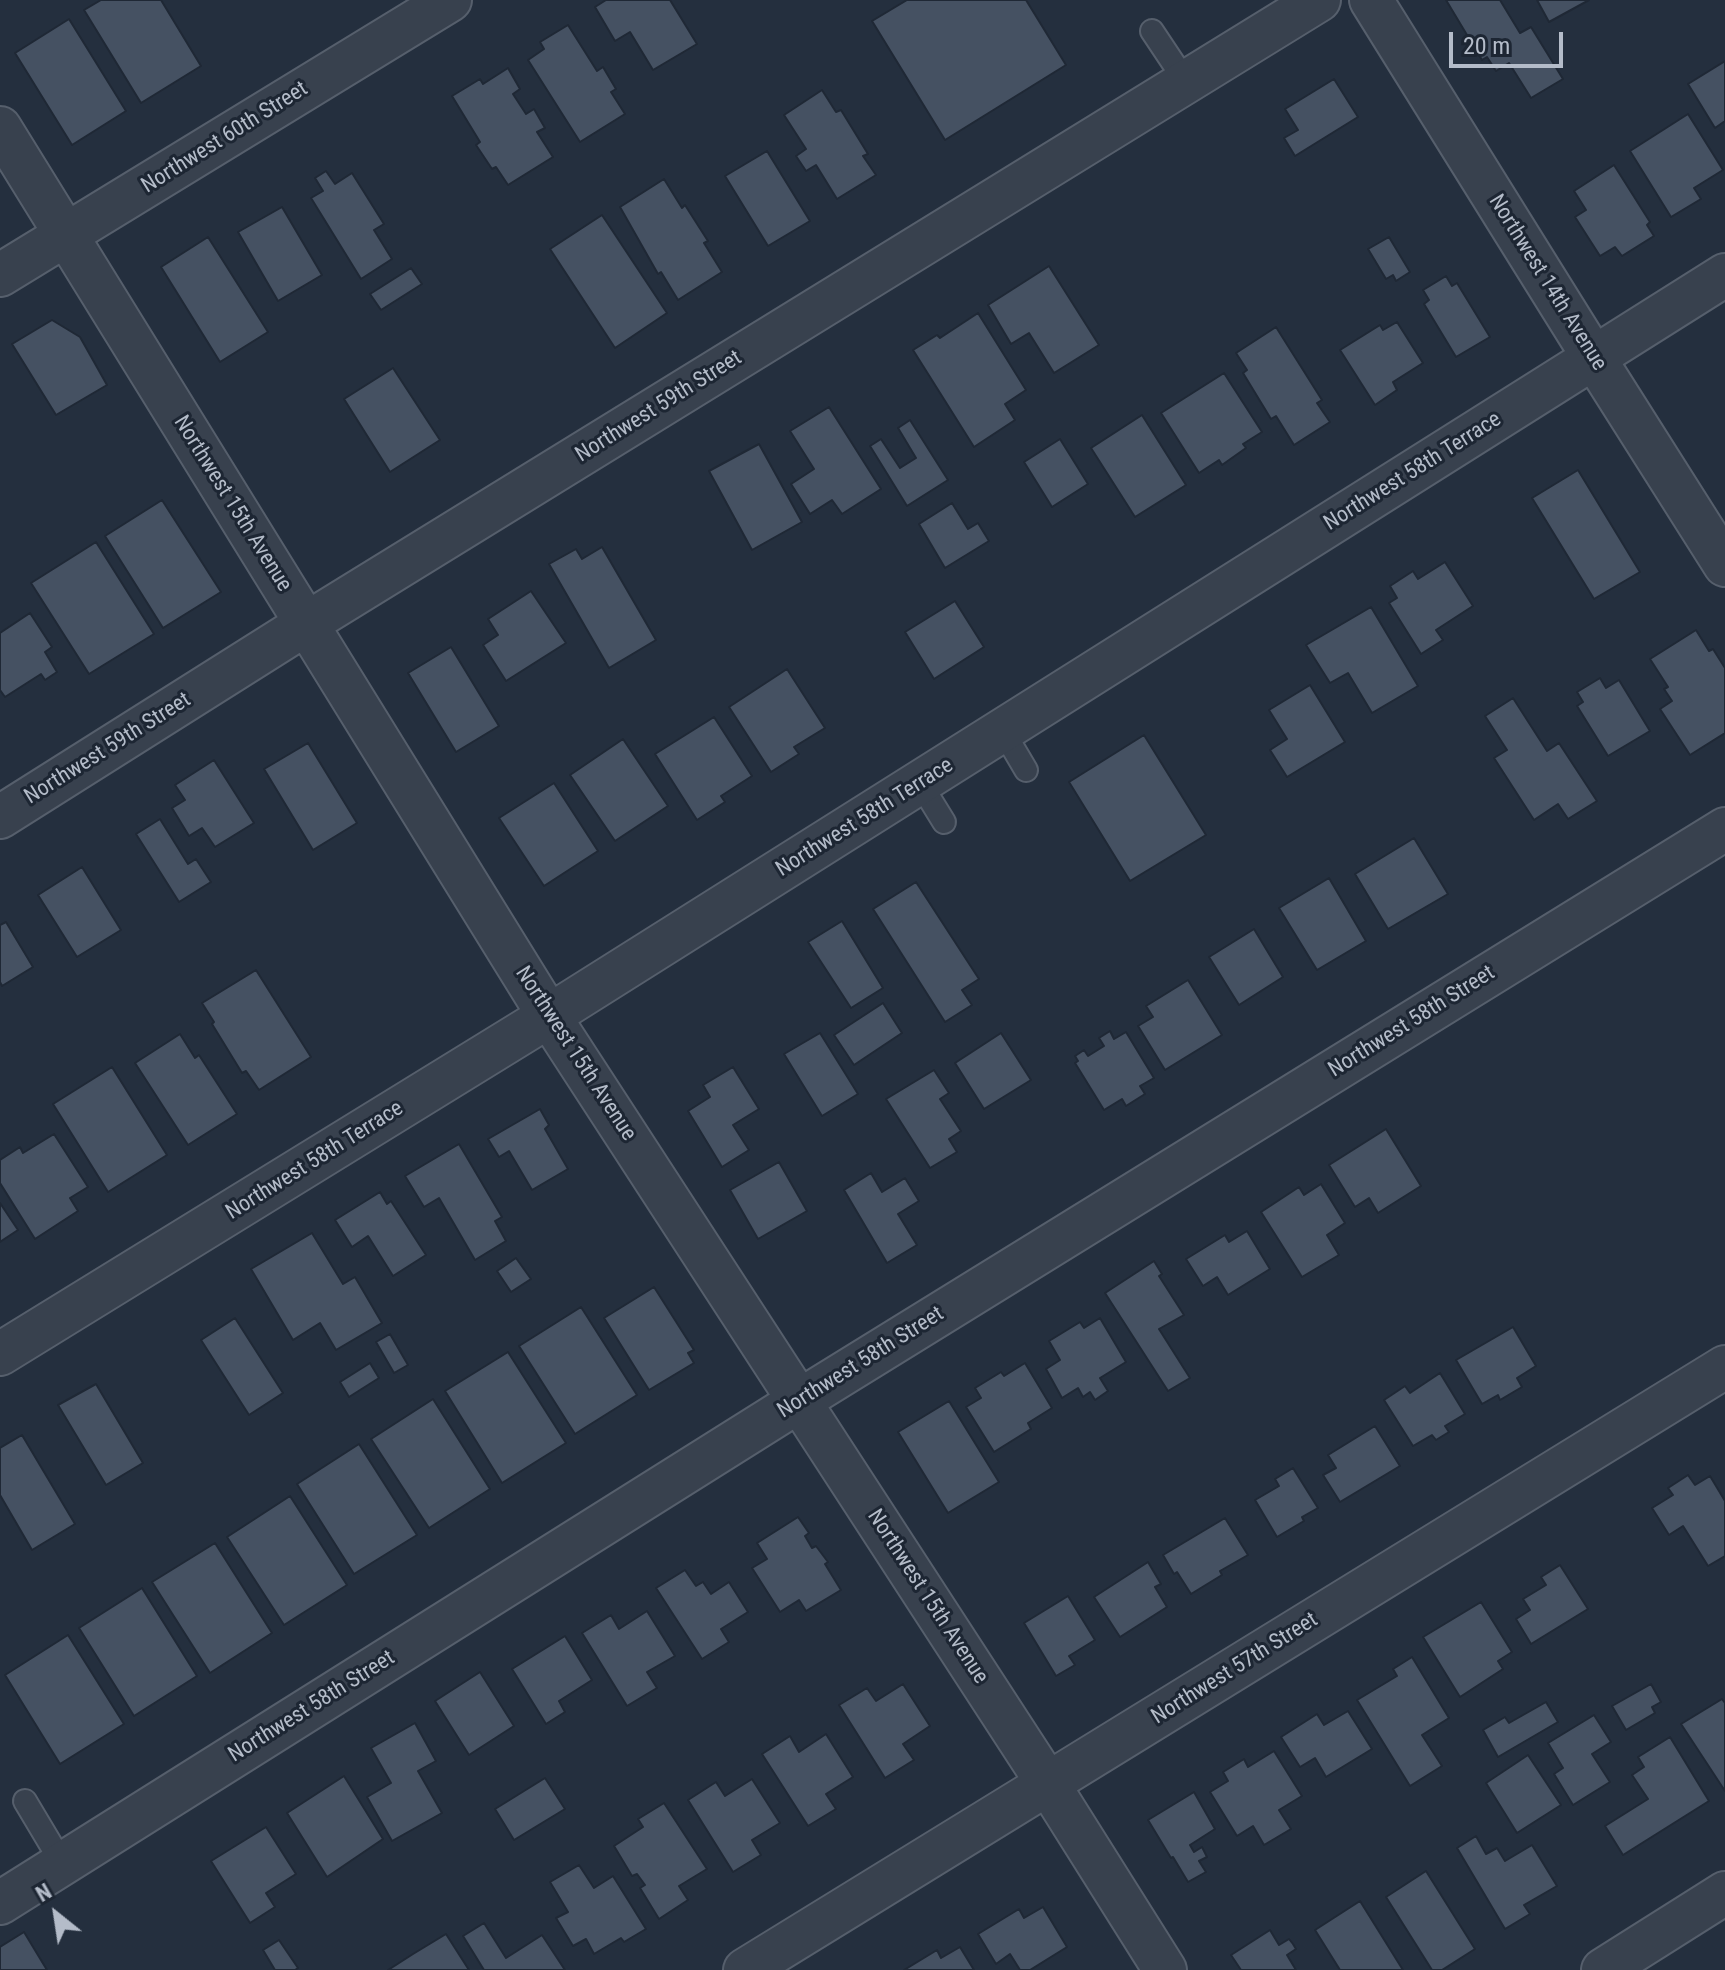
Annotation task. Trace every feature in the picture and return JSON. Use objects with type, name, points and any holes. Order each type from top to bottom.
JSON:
[{"type":"street","name":"Northwest 60th Street","points":[[0,275],[450,0]]},
{"type":"street","name":"Northwest 59th Street","points":[[0,817],[306,624],[1319,0]]},
{"type":"street","name":"Northwest 14th Avenue","points":[[1371,0],[1725,565]]},
{"type":"street","name":"Northwest 15th Avenue","points":[[0,128],[549,1016],[1048,1784],[1165,1970]]},
{"type":"street","name":"Northwest 58th Terrace","points":[[0,1354],[549,1016],[1725,275]]},
{"type":"street","name":"Northwest 58th Street","points":[[0,1903],[799,1401],[1725,829]]},
{"type":"street","name":"Northwest 57th Street","points":[[745,1970],[1725,1367]]},
{"type":"street","points":[[1603,1970],[1725,1893]]},
{"type":"lane","points":[[1152,31],[1186,82]]},
{"type":"lane","points":[[1003,731],[1026,770]]},
{"type":"lane","points":[[920,783],[944,822]]},
{"type":"lane","points":[[25,1801],[62,1863]]},
{"type":"building","points":[[101,0],[161,0],[201,66],[141,103],[84,10]]},
{"type":"building","points":[[606,0],[670,0],[697,44],[653,70],[630,32],[615,41],[595,7]]},
{"type":"building","points":[[907,0],[1026,0],[1066,65],[945,140],[872,21]]},
{"type":"building","points":[[1446,0],[1500,0],[1520,33],[1531,27],[1563,79],[1531,98],[1509,63],[1496,71],[1487,57],[1482,60]]},
{"type":"building","points":[[1537,0],[1589,0],[1549,22]]},
{"type":"building","points":[[69,19],[126,111],[72,145],[15,53]]},
{"type":"building","points":[[568,25],[597,71],[603,67],[616,89],[611,92],[625,114],[580,142],[528,60],[544,49],[540,42]]},
{"type":"building","points":[[1725,61],[1725,121],[1715,128],[1688,84]]},
{"type":"building","points":[[508,68],[520,89],[513,94],[526,114],[534,109],[545,128],[537,132],[553,157],[508,185],[496,167],[492,169],[476,145],[480,142],[452,96],[480,79],[483,84]]},
{"type":"building","points":[[1334,79],[1358,117],[1295,156],[1284,138],[1298,130],[1285,109]]},
{"type":"building","points":[[822,90],[836,112],[841,110],[868,154],[863,156],[876,175],[837,199],[816,165],[806,171],[796,156],[806,149],[784,115]]},
{"type":"building","points":[[1688,114],[1723,170],[1694,188],[1701,199],[1671,217],[1630,151]]},
{"type":"building","points":[[767,151],[810,221],[768,246],[725,176]]},
{"type":"building","points":[[1614,165],[1650,222],[1647,225],[1654,236],[1622,256],[1615,247],[1600,256],[1575,217],[1586,210],[1574,191]]},
{"type":"building","points":[[326,171],[335,184],[352,173],[384,224],[374,230],[392,259],[361,279],[311,198],[323,191],[315,178]]},
{"type":"building","points":[[664,179],[708,241],[704,243],[722,272],[678,300],[661,272],[658,274],[620,207]]},
{"type":"building","points":[[282,207],[322,275],[278,301],[238,232]]},
{"type":"building","points":[[602,215],[667,313],[615,348],[550,249]]},
{"type":"building","points":[[208,237],[268,332],[220,362],[161,267]]},
{"type":"building","points":[[1389,237],[1410,272],[1396,281],[1393,275],[1386,279],[1368,249]]},
{"type":"building","points":[[1049,266],[1099,345],[1054,373],[1029,333],[1011,344],[988,305]]},
{"type":"building","points":[[411,268],[422,284],[381,310],[370,294]]},
{"type":"building","points":[[1446,276],[1452,286],[1457,283],[1490,337],[1456,357],[1424,304],[1429,300],[1423,290]]},
{"type":"building","points":[[978,313],[1026,390],[1005,404],[1015,420],[974,447],[913,350],[937,335],[940,338]]},
{"type":"building","points":[[52,320],[80,337],[107,385],[56,415],[12,344]]},
{"type":"building","points":[[1397,322],[1423,363],[1393,382],[1397,390],[1375,405],[1340,350],[1380,325],[1383,330]]},
{"type":"building","points":[[1276,327],[1322,400],[1317,403],[1330,422],[1294,445],[1276,416],[1271,419],[1243,373],[1247,370],[1236,353]]},
{"type":"building","points":[[393,368],[440,440],[390,472],[344,399]]},
{"type":"building","points":[[1224,373],[1262,432],[1243,444],[1246,448],[1222,465],[1219,460],[1199,473],[1161,413]]},
{"type":"building","points":[[829,407],[881,489],[842,514],[832,500],[810,514],[791,484],[814,469],[790,431]]},
{"type":"building","points":[[1142,415],[1186,485],[1135,517],[1091,448]]},
{"type":"building","points":[[910,420],[948,480],[907,506],[870,446],[881,439],[900,468],[916,458],[898,428]]},
{"type":"building","points":[[1060,439],[1088,484],[1052,507],[1024,462]]},
{"type":"building","points":[[759,444],[802,522],[752,550],[709,471]]},
{"type":"building","points":[[1578,470],[1640,572],[1594,599],[1532,498]]},
{"type":"building","points":[[162,500],[221,592],[163,628],[105,536]]},
{"type":"building","points":[[952,503],[968,529],[978,523],[989,541],[945,568],[919,524]]},
{"type":"building","points":[[96,542],[154,634],[89,674],[31,583]]},
{"type":"building","points":[[602,547],[656,640],[609,668],[549,564],[576,549],[582,559]]},
{"type":"building","points":[[1445,562],[1473,606],[1436,630],[1443,640],[1421,654],[1389,603],[1397,598],[1390,586],[1413,571],[1418,579]]},
{"type":"building","points":[[531,591],[566,643],[506,681],[483,645],[498,635],[488,619]]},
{"type":"building","points":[[955,601],[984,647],[934,679],[905,632]]},
{"type":"building","points":[[1371,607],[1418,686],[1372,713],[1348,673],[1330,683],[1306,645]]},
{"type":"building","points":[[30,613],[52,647],[45,652],[57,672],[45,680],[41,674],[5,697],[0,690],[0,633]]},
{"type":"building","points":[[1696,630],[1709,651],[1713,649],[1725,668],[1725,733],[1690,755],[1660,709],[1672,701],[1664,689],[1668,687],[1650,659]]},
{"type":"building","points":[[451,647],[499,726],[456,752],[408,673]]},
{"type":"building","points":[[787,669],[825,728],[794,747],[799,754],[771,772],[729,707]]},
{"type":"building","points":[[1600,678],[1606,688],[1619,680],[1650,731],[1608,756],[1577,706],[1583,702],[1577,692]]},
{"type":"building","points":[[1310,685],[1345,742],[1287,777],[1270,750],[1287,739],[1269,710]]},
{"type":"building","points":[[1513,698],[1547,751],[1559,743],[1597,801],[1568,819],[1558,804],[1534,820],[1494,758],[1507,750],[1485,716]]},
{"type":"building","points":[[714,717],[752,776],[721,796],[725,802],[697,820],[655,754]]},
{"type":"building","points":[[1144,735],[1206,835],[1130,881],[1069,782]]},
{"type":"building","points":[[623,739],[668,806],[615,841],[570,775]]},
{"type":"building","points":[[308,743],[357,823],[313,850],[264,769]]},
{"type":"building","points":[[214,760],[254,823],[215,847],[202,828],[189,836],[172,808],[185,800],[175,785]]},
{"type":"building","points":[[554,783],[598,851],[544,886],[499,818]]},
{"type":"building","points":[[160,819],[188,864],[196,859],[211,882],[179,902],[136,834]]},
{"type":"building","points":[[1414,838],[1448,894],[1388,929],[1355,874]]},
{"type":"building","points":[[82,867],[121,930],[77,957],[38,895]]},
{"type":"building","points":[[1329,878],[1366,941],[1317,970],[1279,908]]},
{"type":"building","points":[[916,882],[979,979],[962,990],[972,1005],[945,1022],[873,909]]},
{"type":"building","points":[[842,921],[883,988],[851,1008],[808,942]]},
{"type":"building","points":[[6,922],[33,967],[2,986],[0,925]]},
{"type":"building","points":[[1254,929],[1283,977],[1239,1005],[1209,957]]},
{"type":"building","points":[[256,970],[311,1057],[259,1090],[246,1071],[242,1073],[202,1003]]},
{"type":"building","points":[[1188,980],[1222,1035],[1165,1070],[1138,1026],[1153,1017],[1146,1006]]},
{"type":"building","points":[[883,1003],[902,1033],[854,1065],[834,1035]]},
{"type":"building","points":[[1110,1031],[1114,1039],[1126,1032],[1154,1078],[1140,1086],[1145,1094],[1126,1106],[1122,1099],[1104,1110],[1075,1063],[1078,1061],[1075,1056],[1084,1050],[1088,1056],[1104,1046],[1099,1038]]},
{"type":"building","points":[[820,1033],[858,1094],[822,1116],[784,1054]]},
{"type":"building","points":[[1001,1033],[1031,1080],[984,1109],[955,1063]]},
{"type":"building","points":[[180,1034],[195,1058],[199,1055],[237,1114],[188,1145],[135,1063]]},
{"type":"building","points":[[112,1067],[167,1155],[108,1192],[53,1104]]},
{"type":"building","points":[[733,1067],[759,1109],[733,1125],[749,1150],[722,1167],[688,1111],[710,1097],[703,1085]]},
{"type":"building","points":[[934,1070],[949,1093],[940,1099],[961,1131],[949,1139],[957,1152],[930,1168],[886,1099]]},
{"type":"building","points":[[540,1109],[549,1125],[545,1129],[568,1169],[532,1190],[509,1151],[499,1157],[488,1139]]},
{"type":"building","points":[[1386,1129],[1421,1186],[1378,1213],[1369,1198],[1355,1207],[1329,1165]]},
{"type":"building","points":[[54,1134],[88,1187],[70,1198],[78,1211],[35,1239],[0,1183],[0,1160],[20,1147],[23,1153]]},
{"type":"building","points":[[459,1144],[502,1217],[495,1221],[506,1241],[475,1260],[439,1198],[424,1207],[405,1176]]},
{"type":"building","points":[[779,1162],[807,1211],[758,1239],[730,1190]]},
{"type":"building","points":[[871,1173],[882,1192],[905,1178],[919,1201],[898,1214],[917,1245],[887,1263],[844,1190]]},
{"type":"building","points":[[1321,1184],[1345,1223],[1327,1235],[1339,1255],[1302,1277],[1261,1212],[1299,1187],[1304,1195]]},
{"type":"building","points":[[380,1192],[387,1204],[391,1201],[426,1255],[393,1276],[368,1236],[352,1247],[335,1220]]},
{"type":"building","points":[[0,1203],[18,1230],[0,1242]]},
{"type":"building","points":[[1247,1231],[1270,1269],[1228,1295],[1217,1277],[1203,1286],[1186,1259],[1225,1235],[1229,1242]]},
{"type":"building","points":[[312,1233],[343,1284],[355,1277],[382,1323],[336,1350],[320,1323],[293,1340],[251,1269]]},
{"type":"building","points":[[516,1258],[531,1279],[511,1292],[497,1271]]},
{"type":"building","points":[[1154,1261],[1162,1274],[1159,1276],[1184,1315],[1159,1329],[1190,1378],[1168,1391],[1105,1293]]},
{"type":"building","points":[[654,1287],[694,1350],[688,1353],[694,1363],[649,1390],[604,1318]]},
{"type":"building","points":[[581,1307],[637,1395],[575,1434],[519,1346]]},
{"type":"building","points":[[235,1318],[283,1393],[249,1415],[201,1340]]},
{"type":"building","points":[[1100,1318],[1126,1362],[1100,1378],[1108,1391],[1095,1400],[1090,1392],[1083,1397],[1078,1388],[1062,1398],[1046,1369],[1060,1360],[1049,1341],[1080,1322],[1084,1328]]},
{"type":"building","points":[[1513,1327],[1536,1366],[1517,1378],[1522,1387],[1500,1400],[1498,1395],[1482,1404],[1456,1360]]},
{"type":"building","points":[[390,1334],[408,1365],[394,1373],[376,1342]]},
{"type":"building","points":[[508,1352],[566,1443],[502,1483],[445,1391]]},
{"type":"building","points":[[370,1363],[379,1378],[349,1397],[340,1382]]},
{"type":"building","points":[[1025,1363],[1052,1408],[1028,1423],[1031,1429],[994,1452],[966,1407],[981,1398],[975,1388],[1001,1372],[1004,1376]]},
{"type":"building","points":[[1440,1373],[1465,1414],[1445,1426],[1449,1432],[1436,1440],[1432,1435],[1413,1446],[1384,1400],[1405,1386],[1410,1393]]},
{"type":"building","points":[[96,1384],[143,1463],[106,1485],[58,1405]]},
{"type":"building","points":[[433,1399],[490,1489],[429,1528],[371,1439]]},
{"type":"building","points":[[949,1401],[999,1482],[948,1513],[898,1432]]},
{"type":"building","points":[[1375,1426],[1400,1466],[1340,1502],[1323,1475],[1336,1468],[1328,1455]]},
{"type":"building","points":[[22,1435],[75,1524],[32,1550],[0,1495],[0,1448]]},
{"type":"building","points":[[359,1444],[417,1535],[354,1574],[297,1484]]},
{"type":"building","points":[[1293,1468],[1318,1508],[1302,1517],[1304,1521],[1277,1537],[1255,1500],[1279,1486],[1275,1479]]},
{"type":"building","points":[[1688,1475],[1695,1485],[1710,1476],[1725,1501],[1725,1556],[1708,1566],[1683,1526],[1669,1535],[1652,1508],[1673,1495],[1668,1488]]},
{"type":"building","points":[[290,1496],[347,1585],[284,1625],[227,1537]]},
{"type":"building","points":[[798,1517],[809,1533],[805,1536],[812,1548],[816,1546],[828,1562],[825,1564],[841,1590],[806,1611],[799,1600],[780,1612],[752,1568],[767,1559],[757,1543]]},
{"type":"building","points":[[1225,1518],[1248,1555],[1220,1571],[1222,1575],[1191,1594],[1163,1555]]},
{"type":"building","points":[[215,1543],[272,1633],[210,1673],[152,1582]]},
{"type":"building","points":[[1148,1562],[1161,1584],[1155,1587],[1167,1607],[1120,1637],[1094,1597]]},
{"type":"building","points":[[1560,1565],[1588,1609],[1531,1644],[1516,1619],[1530,1610],[1523,1599],[1546,1585],[1541,1577]]},
{"type":"building","points":[[685,1570],[696,1586],[703,1582],[711,1594],[729,1582],[748,1612],[721,1629],[729,1642],[702,1659],[656,1588]]},
{"type":"building","points":[[142,1588],[197,1676],[134,1716],[79,1628]]},
{"type":"building","points":[[1068,1596],[1095,1640],[1069,1656],[1075,1665],[1056,1676],[1024,1623]]},
{"type":"building","points":[[1481,1602],[1512,1652],[1498,1661],[1503,1669],[1460,1697],[1423,1637]]},
{"type":"building","points":[[647,1611],[675,1656],[647,1672],[657,1688],[627,1706],[582,1633],[611,1615],[619,1629]]},
{"type":"building","points":[[68,1635],[124,1724],[60,1764],[5,1675]]},
{"type":"building","points":[[565,1636],[592,1680],[559,1701],[565,1712],[546,1724],[512,1669]]},
{"type":"building","points":[[1412,1657],[1449,1718],[1422,1735],[1442,1766],[1410,1786],[1357,1700],[1397,1676],[1393,1669]]},
{"type":"building","points":[[480,1672],[514,1726],[469,1755],[435,1701]]},
{"type":"building","points":[[903,1684],[930,1726],[903,1744],[914,1760],[885,1778],[839,1705],[867,1688],[876,1701]]},
{"type":"building","points":[[1651,1684],[1661,1702],[1652,1707],[1655,1713],[1626,1730],[1612,1706]]},
{"type":"building","points":[[1722,1699],[1725,1703],[1725,1791],[1681,1724]]},
{"type":"building","points":[[1546,1702],[1558,1722],[1498,1757],[1483,1730],[1505,1717],[1509,1723]]},
{"type":"building","points":[[1348,1711],[1372,1749],[1326,1777],[1315,1758],[1300,1767],[1281,1737],[1317,1714],[1324,1725]]},
{"type":"building","points":[[1594,1715],[1611,1742],[1592,1754],[1610,1782],[1573,1805],[1554,1774],[1563,1768],[1548,1743]]},
{"type":"building","points":[[415,1723],[436,1761],[418,1771],[442,1813],[392,1841],[367,1797],[391,1783],[371,1748]]},
{"type":"building","points":[[826,1734],[853,1777],[826,1794],[836,1809],[808,1826],[762,1754],[790,1736],[799,1752]]},
{"type":"building","points":[[1670,1737],[1709,1801],[1623,1855],[1605,1826],[1648,1799],[1632,1775],[1644,1767],[1638,1757]]},
{"type":"building","points":[[1274,1751],[1302,1796],[1279,1810],[1291,1829],[1264,1845],[1253,1826],[1237,1836],[1210,1792],[1228,1781],[1223,1772],[1244,1759],[1248,1767]]},
{"type":"building","points":[[1528,1755],[1561,1805],[1517,1833],[1486,1783]]},
{"type":"building","points":[[344,1776],[383,1839],[327,1877],[287,1813]]},
{"type":"building","points":[[545,1778],[565,1809],[514,1840],[495,1809]]},
{"type":"building","points":[[752,1779],[780,1823],[752,1840],[761,1855],[733,1872],[688,1800],[716,1782],[725,1796]]},
{"type":"building","points":[[1194,1792],[1215,1829],[1190,1845],[1194,1852],[1202,1847],[1207,1857],[1199,1861],[1206,1872],[1188,1882],[1148,1820]]},
{"type":"building","points":[[664,1803],[707,1869],[679,1886],[688,1900],[659,1919],[640,1888],[645,1885],[637,1874],[632,1876],[614,1846],[643,1827],[638,1819]]},
{"type":"building","points":[[266,1827],[296,1874],[266,1893],[275,1907],[250,1923],[211,1861]]},
{"type":"building","points":[[1476,1836],[1486,1854],[1497,1848],[1505,1861],[1532,1845],[1557,1886],[1524,1905],[1530,1914],[1505,1929],[1457,1848]]},
{"type":"building","points":[[579,1865],[594,1888],[613,1876],[646,1929],[624,1942],[621,1938],[594,1954],[586,1939],[573,1946],[556,1918],[568,1912],[550,1882]]},
{"type":"building","points":[[1426,1871],[1475,1949],[1442,1970],[1432,1970],[1386,1897]]},
{"type":"building","points":[[1360,1901],[1403,1970],[1340,1970],[1315,1930]]},
{"type":"building","points":[[1043,1907],[1067,1947],[1030,1970],[1020,1970],[1010,1954],[996,1964],[978,1934],[1019,1909],[1024,1918]]},
{"type":"building","points":[[484,1923],[506,1958],[542,1935],[565,1970],[484,1970],[463,1936]]},
{"type":"building","points":[[1270,1930],[1279,1945],[1289,1939],[1293,1944],[1296,1949],[1287,1955],[1296,1970],[1241,1970],[1231,1955]]},
{"type":"building","points":[[24,1932],[47,1970],[0,1970],[0,1947]]},
{"type":"building","points":[[446,1934],[469,1970],[388,1970],[413,1954]]},
{"type":"building","points":[[279,1940],[298,1968],[295,1970],[275,1970],[263,1950]]},
{"type":"building","points":[[960,1947],[974,1970],[904,1970],[937,1950],[941,1958]]}]
